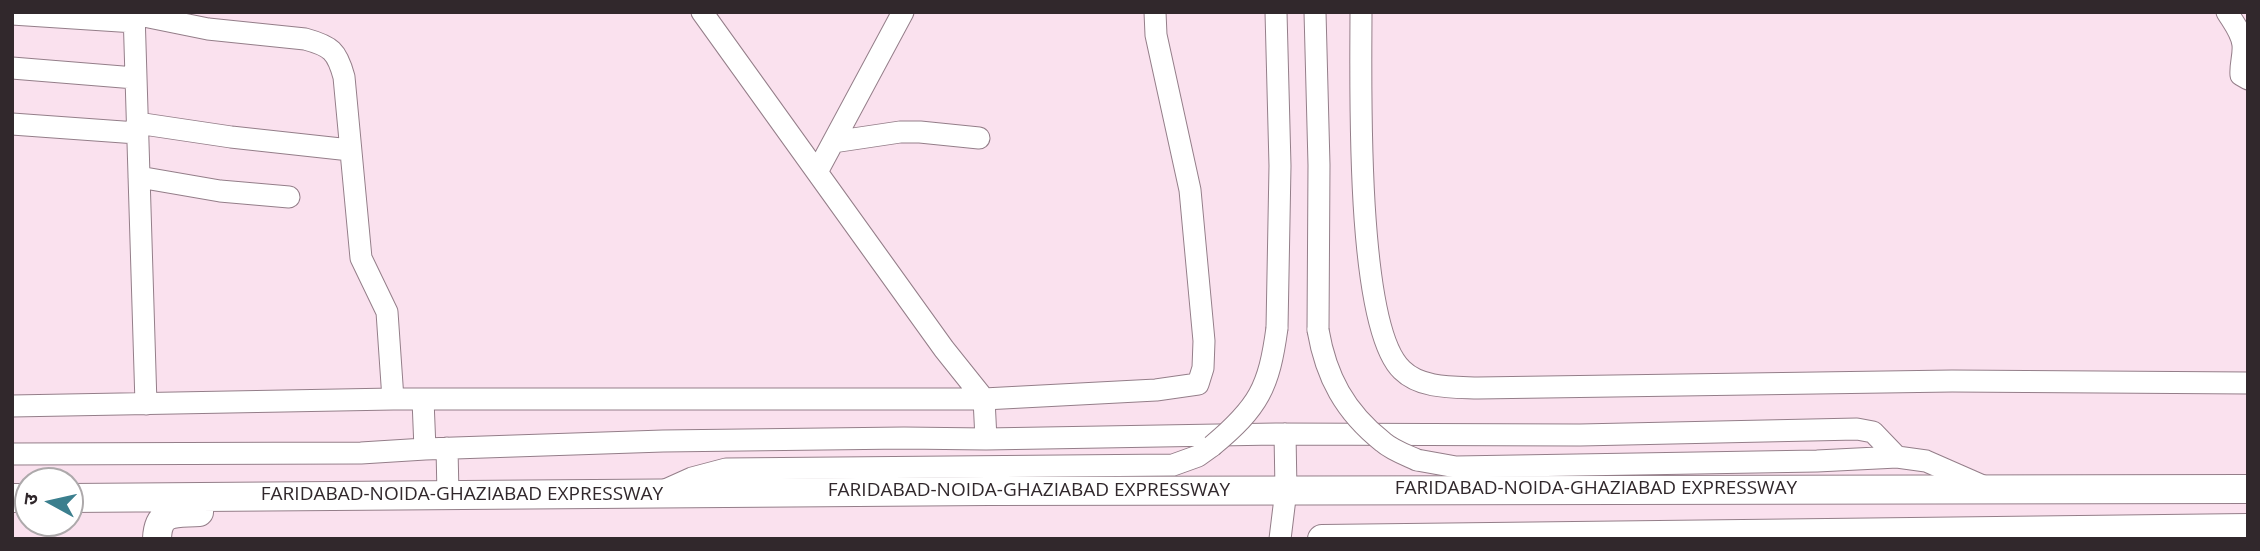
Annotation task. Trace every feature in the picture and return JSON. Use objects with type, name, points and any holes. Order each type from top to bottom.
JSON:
[{"type":"main road","name":"FARIDABAD-NOIDA-GHAZIABAD EXPRESSWAY","points":[[84,498],[1286,490],[2248,489]]},
{"type":"main road","points":[[157,539],[157,527],[162,518],[169,514],[243,505],[251,497]]},
{"type":"main road","points":[[1322,539],[2248,528]]},
{"type":"street","points":[[702,12],[944,349],[984,399],[986,439]]},
{"type":"street","points":[[817,172],[903,12]]},
{"type":"street","points":[[12,405],[393,399],[984,399],[1156,390],[1198,384],[1203,368],[1204,341],[1190,190],[1156,35],[1155,12]]},
{"type":"street","points":[[658,494],[692,478],[726,469],[1173,465],[1198,456],[1219,440],[1246,414],[1259,396],[1272,366],[1277,328],[1280,166],[1276,12]]},
{"type":"street","points":[[1315,12],[1320,165],[1318,330],[1322,358],[1337,390],[1354,414],[1384,444],[1417,460],[1456,467],[1897,457],[1926,461],[1989,488]]},
{"type":"street","points":[[1361,12],[1362,156],[1366,239],[1377,312],[1392,357],[1401,370],[1412,378],[1437,386],[1478,388],[1952,381],[2248,383]]},
{"type":"street","points":[[2227,12],[2241,36],[2243,50],[2240,71],[2244,78],[2248,79]]},
{"type":"street","points":[[12,14],[134,16],[208,29],[305,39],[332,50],[339,58],[344,77],[361,258],[387,312],[393,399]]},
{"type":"street","points":[[134,16],[146,404]]},
{"type":"street","points":[[12,68],[135,78]]},
{"type":"street","points":[[12,124],[137,128],[351,150]]},
{"type":"street","points":[[833,142],[900,132],[979,138]]},
{"type":"street","points":[[139,177],[220,191],[289,197]]},
{"type":"street","points":[[423,400],[425,449]]},
{"type":"street","points":[[12,454],[361,453],[663,441],[904,438],[1219,440],[1286,434],[1580,435],[1857,429],[1872,432],[1897,457]]},
{"type":"street","points":[[1280,539],[1286,490],[1286,434]]},
{"type":"street","points":[[447,448],[448,495]]}]
